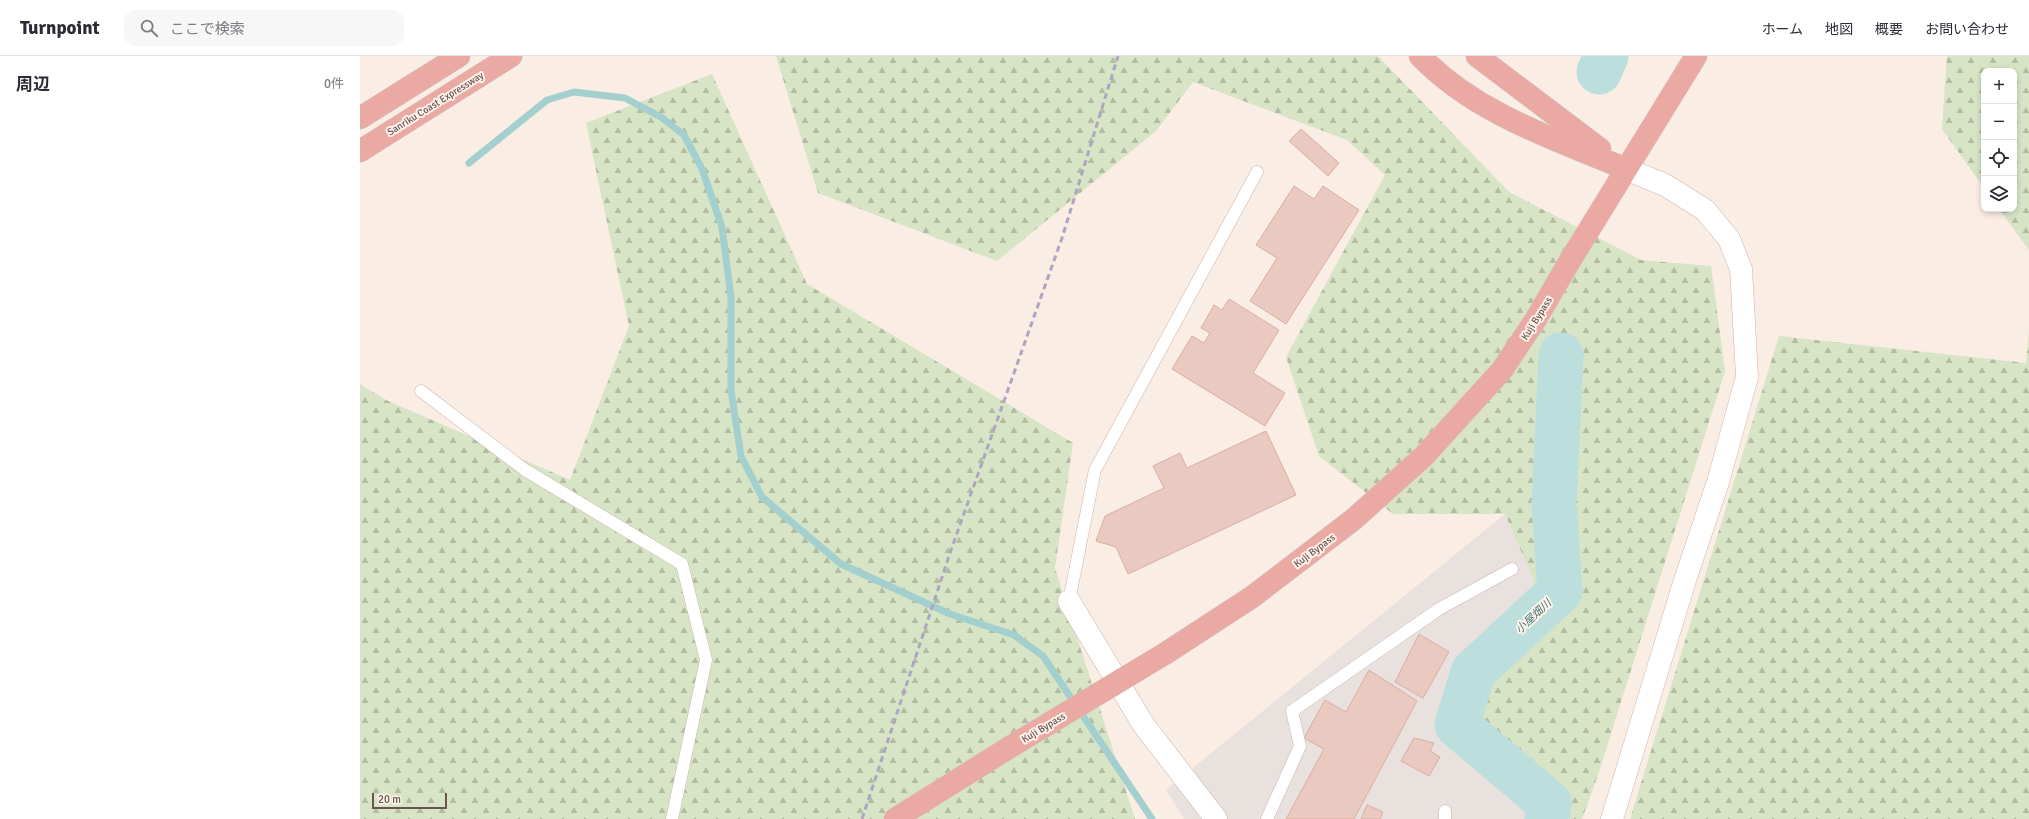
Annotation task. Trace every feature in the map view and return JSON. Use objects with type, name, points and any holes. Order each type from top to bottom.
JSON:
[{"type":"highway","points":[[360,118],[459,56]]},
{"type":"highway","name":"Sanriku Coast Expressway","points":[[360,151],[512,56]]},
{"type":"highway","points":[[1420,56],[1431,67],[1462,91],[1506,119],[1626,170]]},
{"type":"highway","points":[[1477,56],[1626,170]]},
{"type":"highway","name":"Kuji Bypass","points":[[904,813],[1166,653],[1252,597],[1354,519],[1424,456],[1502,370],[1536,319],[1696,56]]},
{"type":"street","points":[[1612,819],[1685,580],[1718,482],[1747,377],[1741,269],[1729,239],[1705,210],[1665,185],[1626,170]]},
{"type":"street","points":[[1069,601],[1143,724],[1216,819]]},
{"type":"lane","points":[[1069,601],[1095,470],[1257,172]]},
{"type":"lane","points":[[421,391],[525,470],[682,564],[706,660],[672,819]]},
{"type":"lane","points":[[1267,819],[1300,746],[1292,711],[1439,609],[1512,569]]},
{"type":"shaded area","points":[[1505,514],[1537,588],[1438,725],[1533,815],[1532,819],[1184,819],[1166,790]]},
{"type":"green space","points":[[776,56],[1378,56],[1509,192],[1641,260],[1711,266],[1725,371],[1598,775],[1582,819],[1538,819],[1438,725],[1537,588],[1505,514],[1393,514],[1319,456],[1286,357],[1385,175],[1347,140],[1193,82],[1156,131],[997,261],[818,193]]},
{"type":"green space","points":[[1947,56],[2029,56],[2029,250],[2001,212],[2017,212],[2017,68],[1981,68],[1981,184],[1942,129]]},
{"type":"green space","points":[[712,74],[807,284],[1073,443],[1055,568],[1135,819],[360,819],[360,384],[386,400],[570,480],[629,326],[586,123]]},
{"type":"green space","points":[[2029,331],[2029,819],[1630,819],[1779,336],[2026,363]]},
{"type":"building","points":[[1301,129],[1339,163],[1328,176],[1289,141]]},
{"type":"building","points":[[1294,186],[1314,199],[1323,186],[1359,210],[1286,324],[1250,301],[1277,258],[1256,245]]},
{"type":"building","points":[[1229,299],[1279,330],[1253,373],[1285,393],[1265,426],[1172,369],[1192,336],[1204,343],[1210,333],[1201,328],[1214,305],[1222,310]]},
{"type":"building","points":[[1266,431],[1296,495],[1128,574],[1116,547],[1096,541],[1105,516],[1164,488],[1153,466],[1180,453],[1187,468]]},
{"type":"building","points":[[1419,634],[1449,652],[1423,698],[1395,682]]},
{"type":"building","points":[[1369,670],[1417,701],[1354,819],[1286,819],[1324,749],[1304,738],[1325,700],[1346,712]]},
{"type":"building","points":[[1414,738],[1434,743],[1430,751],[1440,757],[1429,776],[1401,761]]},
{"type":"building","points":[[1367,805],[1383,812],[1380,819],[1361,819]]},
{"type":"waterway","name":"小屋畑川","points":[[1599,72],[1606,56]]},
{"type":"waterway","points":[[469,163],[547,100],[574,92],[625,98],[661,117],[684,135],[702,169],[722,227],[731,298],[731,390],[741,456],[762,497],[841,564],[950,614],[1014,635],[1043,656],[1152,819]]},
{"type":"waterway","name":"小屋畑川","points":[[1547,819],[1549,803],[1457,725],[1473,672],[1560,591],[1554,504],[1561,355]]},
{"type":"railway","points":[[862,819],[951,550],[1062,238],[1118,56]]}]
